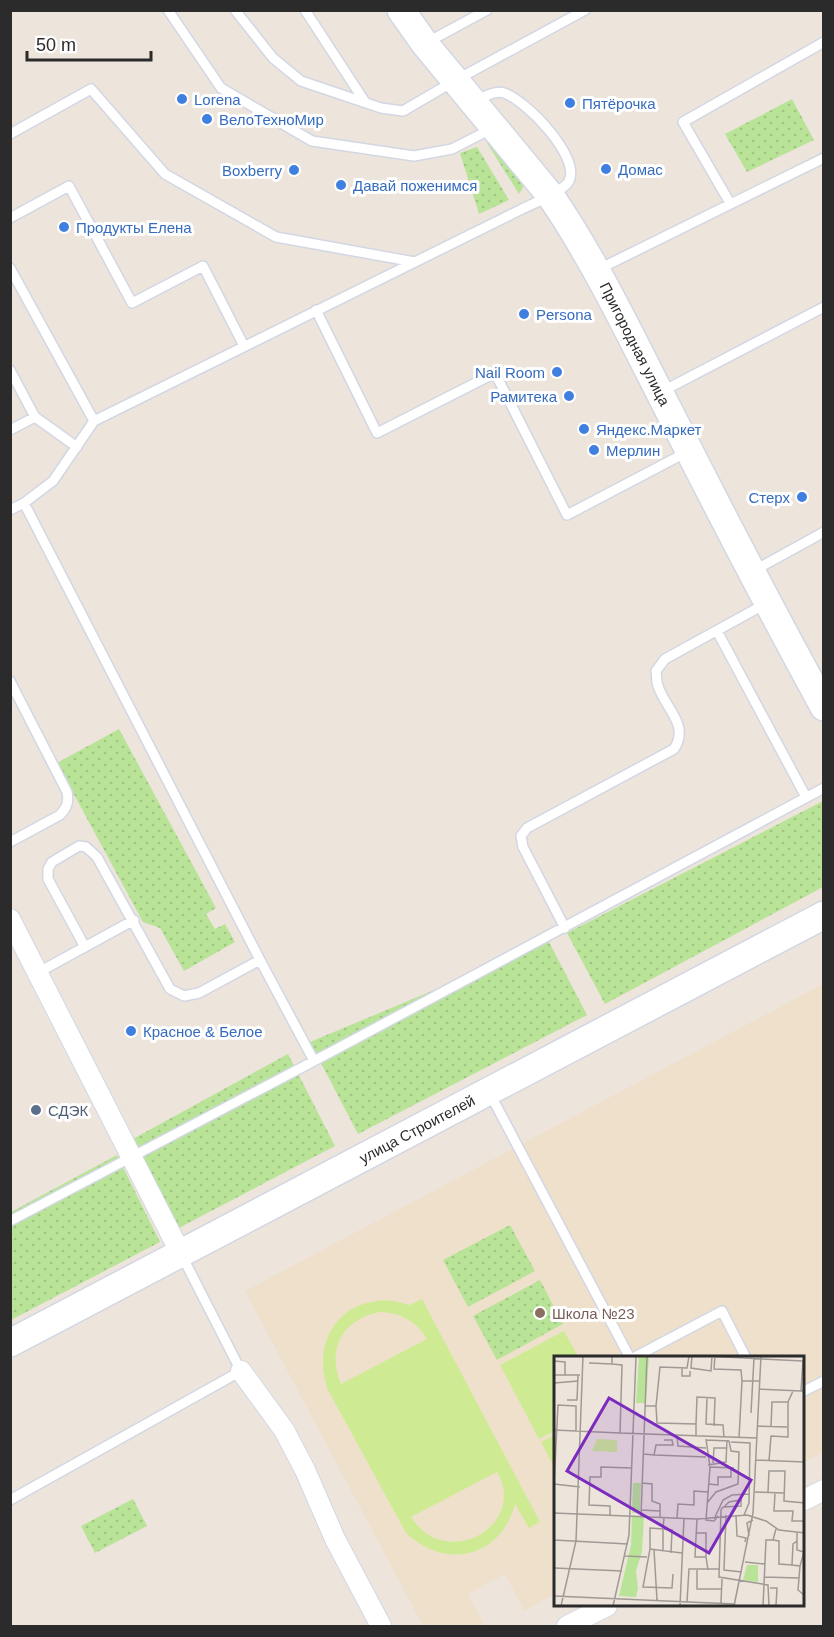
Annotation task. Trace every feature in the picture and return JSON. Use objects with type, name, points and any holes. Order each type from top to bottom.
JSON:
[{"type":"street","name":"Пригородная улица","points":[[401,10],[426,44],[550,195],[597,270],[767,603],[824,707]]},
{"type":"street","name":"улица Строителей","points":[[10,1343],[824,915]]},
{"type":"street","points":[[10,919],[181,1254]]},
{"type":"street","points":[[241,1371],[284,1430],[305,1470],[335,1539],[381,1626]]},
{"type":"street","points":[[804,1501],[824,1490]]},
{"type":"street","points":[[567,1626],[603,1607]]},
{"type":"lane","points":[[168,10],[220,88],[312,141],[414,156],[452,150],[495,127]]},
{"type":"lane","points":[[235,10],[273,58],[302,81],[381,108],[403,111],[585,10]]},
{"type":"lane","points":[[305,10],[365,102]]},
{"type":"lane","points":[[426,44],[487,10]]},
{"type":"lane","points":[[730,203],[683,122],[824,42]]},
{"type":"lane","points":[[10,134],[91,89],[165,174],[276,237],[415,262]]},
{"type":"lane","points":[[10,510],[24,503],[53,481],[94,421],[566,185],[570,177],[568,161],[556,140],[538,117],[519,100],[502,92],[488,94],[475,103]]},
{"type":"lane","points":[[597,270],[824,159]]},
{"type":"lane","points":[[10,218],[69,186],[132,303],[203,266],[244,346]]},
{"type":"lane","points":[[10,268],[94,421]]},
{"type":"lane","points":[[659,392],[824,307]]},
{"type":"lane","points":[[316,310],[377,433],[495,373],[567,515],[689,450]]},
{"type":"lane","points":[[10,370],[35,417],[77,447]]},
{"type":"lane","points":[[10,430],[35,417]]},
{"type":"lane","points":[[24,503],[314,1061]]},
{"type":"lane","points":[[751,572],[824,532]]},
{"type":"lane","points":[[565,928],[523,847],[521,836],[527,828],[674,749],[680,739],[680,728],[657,685],[657,671],[665,659],[767,603]]},
{"type":"lane","points":[[717,631],[806,797]]},
{"type":"lane","points":[[10,681],[67,792],[69,801],[60,815],[10,842]]},
{"type":"lane","points":[[10,1221],[565,928],[824,788]]},
{"type":"lane","points":[[85,947],[48,879],[48,869],[52,862],[79,846],[92,850],[134,920],[170,989],[184,996],[199,993],[260,960]]},
{"type":"lane","points":[[39,972],[134,920]]},
{"type":"lane","points":[[488,1091],[630,1356]]},
{"type":"lane","points":[[10,1500],[241,1371],[181,1254]]},
{"type":"lane","points":[[635,1356],[722,1311],[745,1356]]},
{"type":"lane","points":[[804,1391],[824,1381]]},
{"type":"shaded area","name":"Школа №23","points":[[823,984],[823,1452],[804,1462],[804,1356],[554,1356],[554,1595],[524,1611],[505,1574],[468,1594],[485,1626],[423,1626],[245,1291]]},
{"type":"green space","points":[[792,99],[814,140],[747,172],[725,134]]},
{"type":"green space","points":[[492,142],[523,181],[523,188],[519,194],[487,143]]},
{"type":"green space","points":[[477,147],[509,200],[479,214],[460,153]]},
{"type":"green space","points":[[119,729],[216,908],[206,914],[215,929],[225,924],[235,942],[184,971],[160,928],[143,922],[57,763]]},
{"type":"green space","points":[[823,801],[823,887],[605,1004],[567,933]]},
{"type":"green space","points":[[549,942],[587,1015],[358,1134],[310,1042]]},
{"type":"green space","points":[[288,1054],[335,1146],[177,1229],[131,1140]]},
{"type":"green space","points":[[117,1155],[160,1242],[11,1320],[11,1212]]},
{"type":"green space","points":[[510,1225],[535,1271],[468,1307],[443,1260]]},
{"type":"green space","points":[[540,1280],[563,1324],[497,1360],[473,1316]]},
{"type":"green space","points":[[422,1299],[540,1522],[529,1528],[515,1504],[508,1522],[498,1536],[485,1546],[470,1553],[438,1552],[422,1545],[406,1533],[328,1390],[324,1375],[323,1360],[330,1332],[348,1311],[381,1300],[410,1305]],"holes":[[[380,1312],[395,1314],[407,1319],[418,1327],[427,1339],[341,1384],[336,1359],[341,1338],[356,1321]],[[497,1472],[504,1491],[502,1509],[493,1524],[479,1535],[462,1541],[444,1541],[426,1533],[411,1517]]]},
{"type":"green space","points":[[564,1331],[578,1356],[554,1356],[554,1432],[539,1439],[500,1365]]},
{"type":"green space","points":[[554,1436],[554,1467],[541,1442]]},
{"type":"green space","points":[[133,1499],[147,1526],[95,1553],[81,1526]]},
{"type":"place","name":"Lorena","points":[[182,99]]},
{"type":"place","name":"Пятёрочка","points":[[570,103]]},
{"type":"place","name":"ВелоТехноМир","points":[[207,119]]},
{"type":"place","name":"Домас","points":[[606,169]]},
{"type":"place","name":"Boxberry","points":[[294,170]]},
{"type":"place","name":"Давай поженимся","points":[[341,185]]},
{"type":"place","name":"Продукты Елена","points":[[64,227]]},
{"type":"place","name":"Persona","points":[[524,314]]},
{"type":"place","name":"Nail Room","points":[[557,372]]},
{"type":"place","name":"Рамитека","points":[[569,396]]},
{"type":"place","name":"Яндекс.Маркет","points":[[584,429]]},
{"type":"place","name":"Мерлин","points":[[594,450]]},
{"type":"place","name":"Стерх","points":[[802,497]]},
{"type":"place","name":"Красное & Белое","points":[[131,1031]]},
{"type":"place","name":"СДЭК","points":[[36,1110]]},
{"type":"place","name":"Школа №23","points":[[540,1313]]}]
